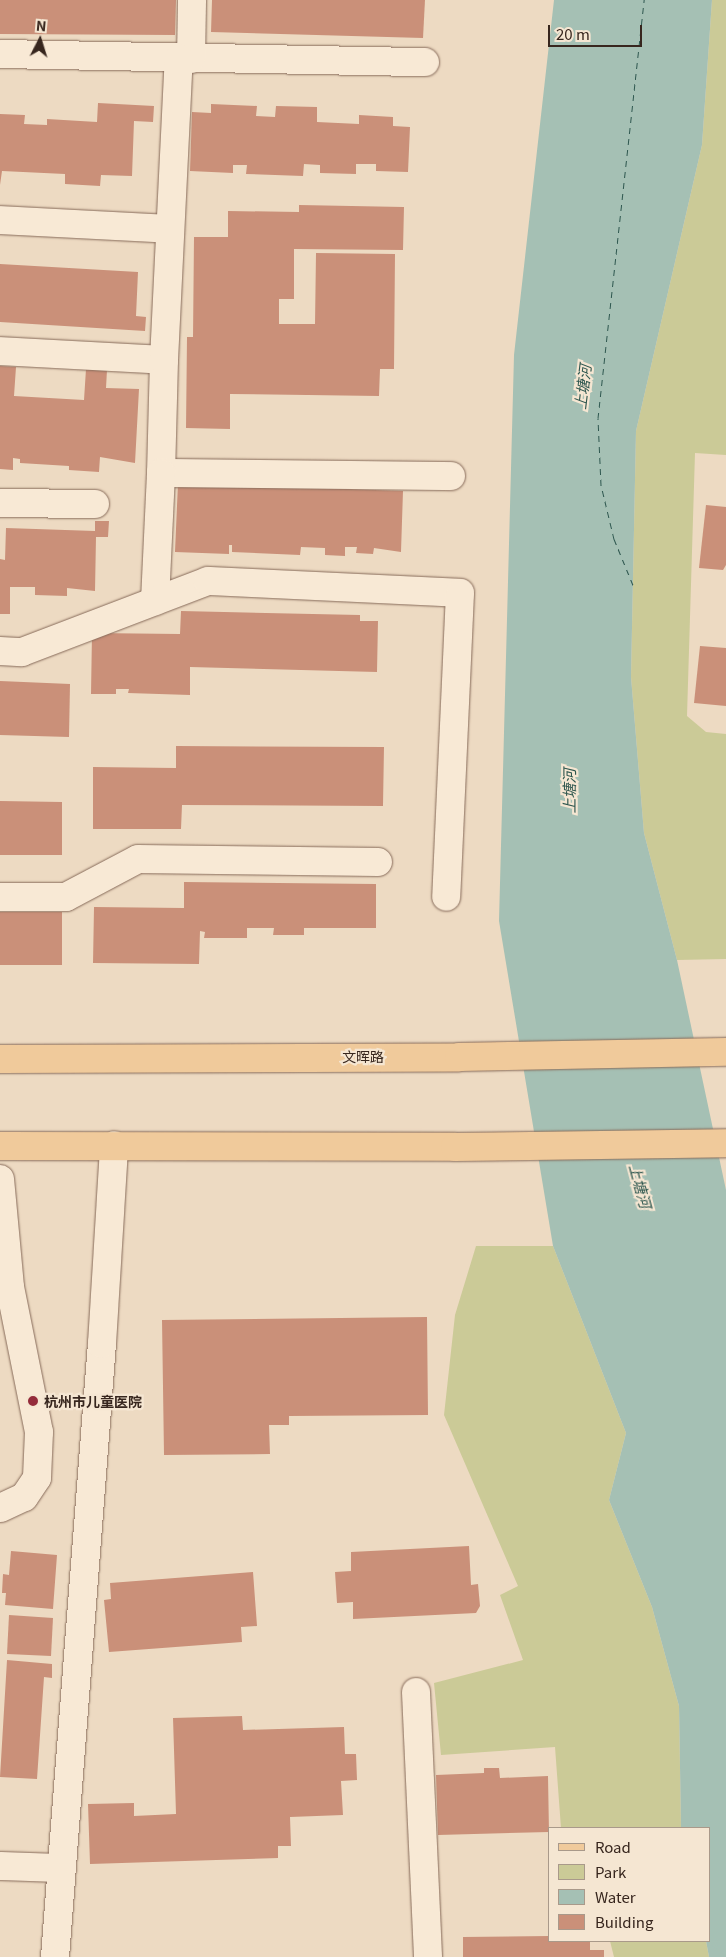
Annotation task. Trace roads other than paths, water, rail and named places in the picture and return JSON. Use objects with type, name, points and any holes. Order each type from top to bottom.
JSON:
[{"type":"main road","name":"文晖路","points":[[0,1058],[460,1057],[726,1052]]},
{"type":"main road","points":[[0,1146],[455,1146],[726,1143]]},
{"type":"lane","points":[[155,601],[170,229],[192,0]]},
{"type":"lane","points":[[0,54],[185,59],[425,62]]},
{"type":"lane","points":[[0,220],[170,229]]},
{"type":"lane","points":[[0,351],[164,360]]},
{"type":"lane","points":[[161,473],[451,476]]},
{"type":"lane","points":[[0,503],[96,504]]},
{"type":"lane","points":[[0,651],[22,652],[208,582],[460,593],[446,897]]},
{"type":"lane","points":[[0,897],[66,897],[138,859],[378,862]]},
{"type":"lane","points":[[55,1957],[59,1868],[102,1344],[114,1145]]},
{"type":"lane","points":[[0,1179],[10,1287],[39,1432],[37,1478],[24,1497],[0,1508]]},
{"type":"lane","points":[[416,1692],[428,1957]]},
{"type":"lane","points":[[0,1866],[59,1868]]},
{"type":"water","name":"上塘河","points":[[554,0],[712,0],[702,145],[636,431],[631,677],[644,833],[677,960],[726,1190],[726,1957],[709,1957],[706,1942],[711,1942],[711,1827],[681,1827],[679,1706],[652,1607],[609,1500],[626,1433],[553,1246],[499,921],[514,355]]},
{"type":"place","name":"杭州市儿童医院","points":[[33,1401]]}]
